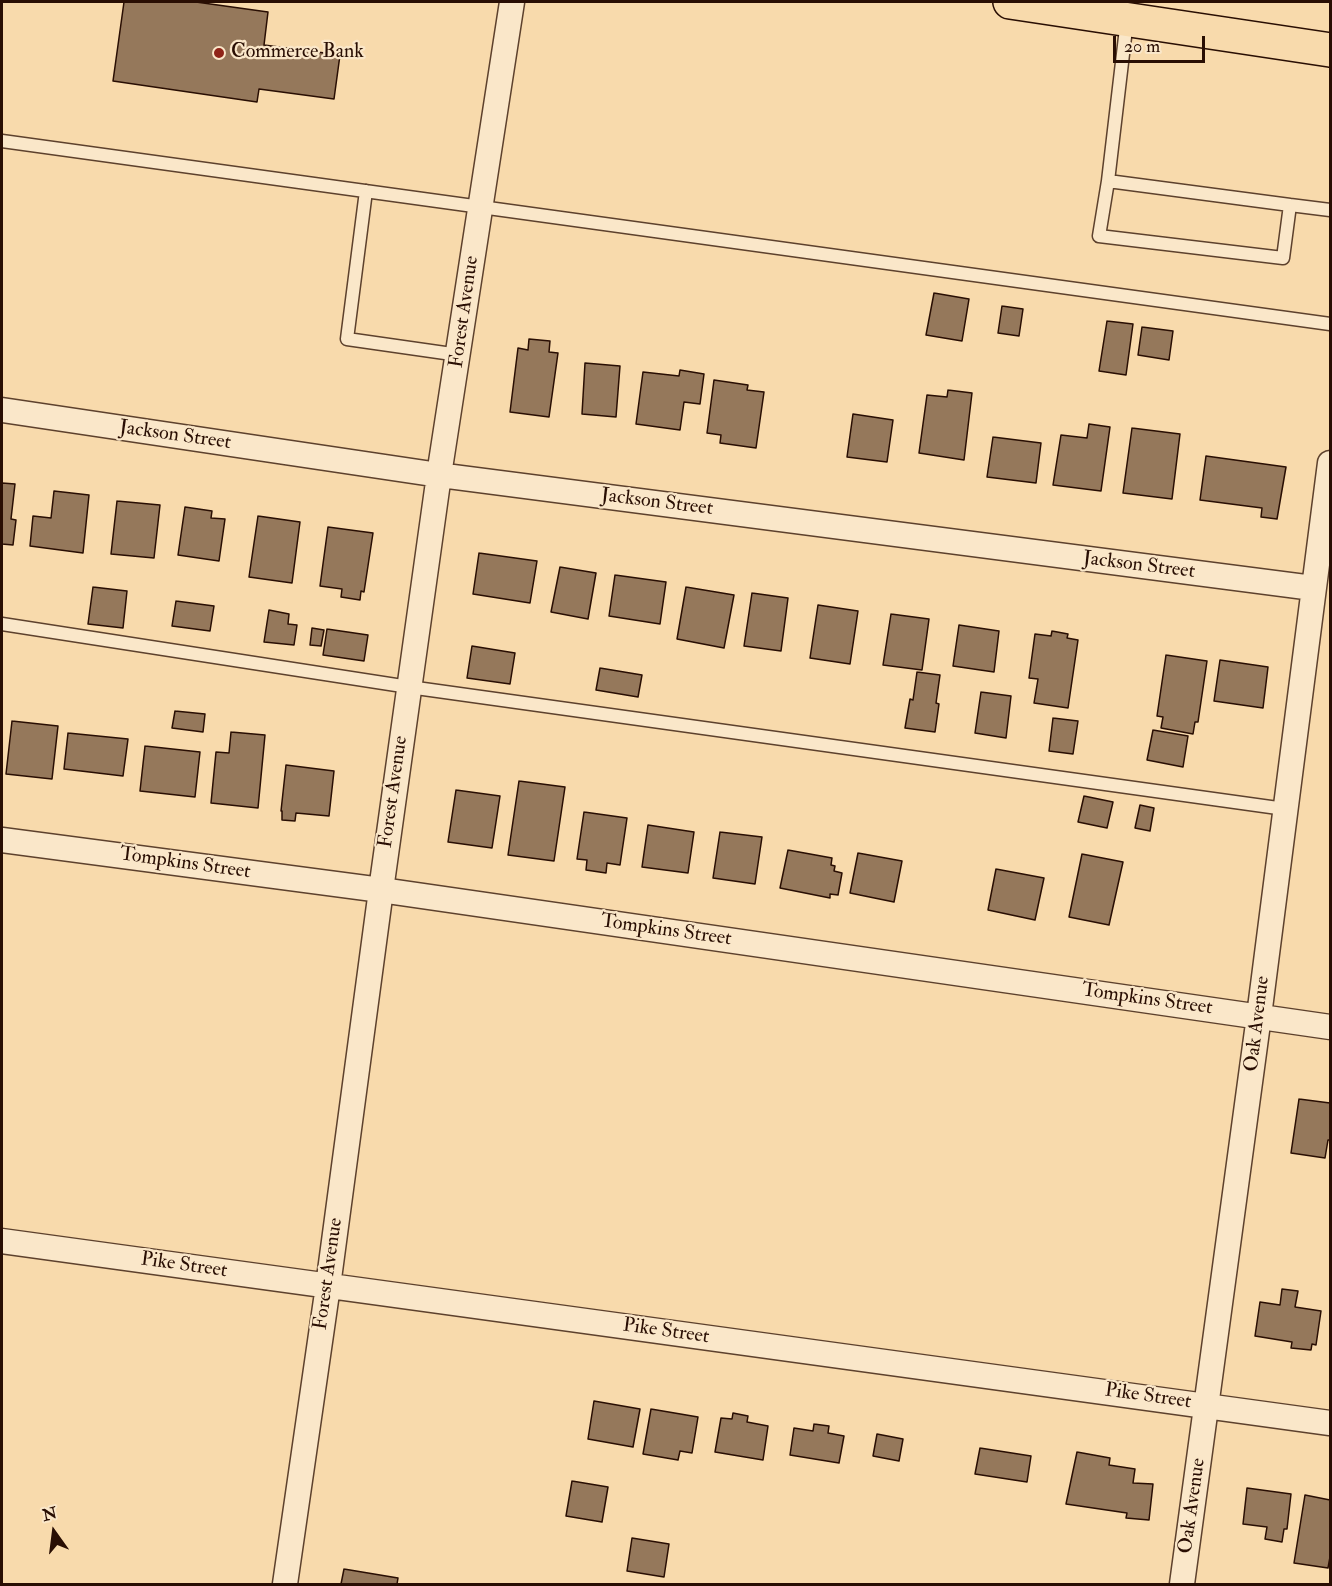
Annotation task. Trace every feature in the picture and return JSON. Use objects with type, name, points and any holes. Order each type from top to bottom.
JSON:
[{"type":"main road","points":[[1010,2],[1330,50]]},
{"type":"street","name":"Forest Avenue","points":[[285,1584],[439,475],[512,2]]},
{"type":"street","name":"Jackson Street","points":[[2,410],[439,475],[1313,588]]},
{"type":"street","name":"Oak Avenue","points":[[1182,1584],[1259,1016],[1330,463]]},
{"type":"street","name":"Tompkins Street","points":[[2,840],[381,890],[1330,1027]]},
{"type":"street","name":"Pike Street","points":[[2,1241],[1330,1423]]},
{"type":"lane","points":[[1127,19],[1108,181],[1099,236],[1283,258],[1290,206]]},
{"type":"lane","points":[[2,141],[1330,324]]},
{"type":"lane","points":[[1108,181],[1330,210]]},
{"type":"lane","points":[[366,191],[347,339],[459,355]]},
{"type":"lane","points":[[2,624],[409,687],[1285,809]]},
{"type":"building","name":"Commerce Bank","points":[[124,2],[196,2],[268,12],[264,45],[340,55],[334,99],[259,89],[257,102],[113,81]]},
{"type":"building","points":[[934,293],[969,299],[962,341],[926,335]]},
{"type":"building","points":[[1002,306],[1023,309],[1019,336],[998,333]]},
{"type":"building","points":[[1107,321],[1133,324],[1126,375],[1099,371]]},
{"type":"building","points":[[1142,327],[1173,331],[1169,360],[1138,355]]},
{"type":"building","points":[[529,339],[550,341],[549,352],[558,353],[549,417],[510,412],[518,348],[528,350]]},
{"type":"building","points":[[585,363],[620,366],[616,417],[582,414]]},
{"type":"building","points":[[680,370],[704,374],[700,404],[684,402],[680,430],[636,424],[643,372],[679,376]]},
{"type":"building","points":[[714,380],[748,385],[747,390],[764,392],[756,448],[720,443],[721,435],[707,433]]},
{"type":"building","points":[[948,390],[972,393],[964,460],[919,453],[927,395],[947,397]]},
{"type":"building","points":[[853,414],[893,420],[887,462],[847,457]]},
{"type":"building","points":[[1089,424],[1110,427],[1101,491],[1053,485],[1061,435],[1087,438]]},
{"type":"building","points":[[1132,428],[1180,434],[1172,499],[1123,493]]},
{"type":"building","points":[[993,437],[1041,443],[1036,483],[987,477]]},
{"type":"building","points":[[1206,456],[1286,467],[1277,519],[1261,517],[1262,508],[1200,500]]},
{"type":"building","points":[[2,483],[15,484],[11,519],[16,520],[13,545],[2,544]]},
{"type":"building","points":[[54,491],[89,495],[83,553],[30,546],[33,516],[51,518]]},
{"type":"building","points":[[117,501],[160,505],[154,558],[111,554]]},
{"type":"building","points":[[185,507],[212,511],[211,518],[225,519],[219,561],[178,555]]},
{"type":"building","points":[[258,516],[300,522],[292,583],[249,577]]},
{"type":"building","points":[[328,527],[373,533],[364,592],[361,591],[360,600],[341,597],[342,589],[320,586]]},
{"type":"building","points":[[479,553],[537,561],[530,603],[473,594]]},
{"type":"building","points":[[560,567],[596,573],[588,619],[551,612]]},
{"type":"building","points":[[615,575],[666,582],[660,624],[609,616]]},
{"type":"building","points":[[93,587],[127,591],[123,628],[88,624]]},
{"type":"building","points":[[686,587],[734,595],[724,648],[677,639]]},
{"type":"building","points":[[752,593],[788,598],[781,651],[744,646]]},
{"type":"building","points":[[176,601],[214,606],[210,631],[172,626]]},
{"type":"building","points":[[818,605],[858,611],[850,664],[810,658]]},
{"type":"building","points":[[269,610],[289,614],[288,624],[297,625],[294,645],[264,642]]},
{"type":"building","points":[[891,614],[929,619],[922,670],[883,665]]},
{"type":"building","points":[[959,625],[999,631],[994,672],[953,666]]},
{"type":"building","points":[[312,628],[324,630],[321,646],[310,645]]},
{"type":"building","points":[[327,629],[368,635],[364,661],[323,655]]},
{"type":"building","points":[[1052,631],[1068,634],[1067,638],[1078,640],[1068,708],[1034,703],[1038,679],[1029,678],[1035,634],[1051,636]]},
{"type":"building","points":[[472,646],[515,653],[510,684],[467,678]]},
{"type":"building","points":[[1166,655],[1207,661],[1198,722],[1195,722],[1193,734],[1161,728],[1163,717],[1157,716]]},
{"type":"building","points":[[1220,660],[1268,667],[1263,708],[1214,701]]},
{"type":"building","points":[[600,668],[642,675],[638,697],[596,690]]},
{"type":"building","points":[[917,672],[940,675],[935,732],[905,728],[910,699],[913,700]]},
{"type":"building","points":[[981,692],[1011,696],[1006,738],[975,733]]},
{"type":"building","points":[[175,711],[205,714],[203,732],[172,728]]},
{"type":"building","points":[[1053,718],[1078,721],[1073,754],[1049,751]]},
{"type":"building","points":[[12,721],[58,726],[52,779],[6,774]]},
{"type":"building","points":[[1153,730],[1188,736],[1183,767],[1147,760]]},
{"type":"building","points":[[231,732],[265,735],[258,808],[211,803],[216,752],[229,753]]},
{"type":"building","points":[[68,733],[128,739],[123,776],[64,769]]},
{"type":"building","points":[[145,746],[200,752],[195,797],[140,791]]},
{"type":"building","points":[[286,765],[334,771],[329,816],[296,813],[295,821],[282,820]]},
{"type":"building","points":[[519,781],[565,787],[554,861],[508,855]]},
{"type":"building","points":[[456,790],[500,796],[492,848],[448,842]]},
{"type":"building","points":[[1084,796],[1113,802],[1107,828],[1078,822]]},
{"type":"building","points":[[1140,805],[1154,808],[1150,831],[1135,828]]},
{"type":"building","points":[[584,812],[627,818],[620,865],[607,863],[606,873],[586,870],[587,860],[577,859]]},
{"type":"building","points":[[648,825],[694,832],[688,873],[642,867]]},
{"type":"building","points":[[720,832],[762,837],[755,884],[713,878]]},
{"type":"building","points":[[788,850],[832,858],[831,865],[835,866],[834,871],[842,873],[838,895],[830,894],[830,898],[780,888]]},
{"type":"building","points":[[858,853],[902,861],[894,902],[850,893]]},
{"type":"building","points":[[1082,854],[1123,862],[1109,925],[1069,917]]},
{"type":"building","points":[[996,869],[1044,878],[1035,920],[988,910]]},
{"type":"building","points":[[1299,1099],[1330,1103],[1330,1140],[1328,1140],[1325,1158],[1291,1153]]},
{"type":"building","points":[[1282,1289],[1298,1291],[1295,1307],[1321,1311],[1316,1345],[1312,1344],[1311,1350],[1291,1348],[1292,1342],[1255,1336],[1260,1302],[1280,1305]]},
{"type":"building","points":[[594,1401],[640,1409],[633,1447],[588,1439]]},
{"type":"building","points":[[651,1409],[698,1417],[692,1453],[680,1451],[678,1460],[643,1454]]},
{"type":"building","points":[[733,1413],[748,1416],[747,1422],[768,1426],[763,1460],[715,1452],[721,1418],[732,1419]]},
{"type":"building","points":[[814,1424],[829,1426],[828,1433],[844,1436],[839,1463],[790,1455],[794,1428],[813,1431]]},
{"type":"building","points":[[877,1434],[903,1439],[899,1461],[873,1456]]},
{"type":"building","points":[[980,1448],[1031,1456],[1027,1482],[975,1474]]},
{"type":"building","points":[[1077,1452],[1110,1458],[1109,1465],[1135,1469],[1133,1483],[1153,1484],[1149,1520],[1126,1518],[1127,1513],[1066,1504]]},
{"type":"building","points":[[572,1481],[608,1487],[602,1522],[566,1516]]},
{"type":"building","points":[[1247,1488],[1291,1494],[1287,1529],[1284,1529],[1282,1542],[1265,1539],[1267,1527],[1243,1524]]},
{"type":"building","points":[[1305,1495],[1330,1500],[1328,1568],[1294,1563]]},
{"type":"building","points":[[632,1538],[669,1544],[664,1577],[627,1571]]},
{"type":"building","points":[[344,1569],[398,1578],[397,1584],[341,1584]]},
{"type":"place","name":"Commerce Bank","points":[[219,53]]}]
